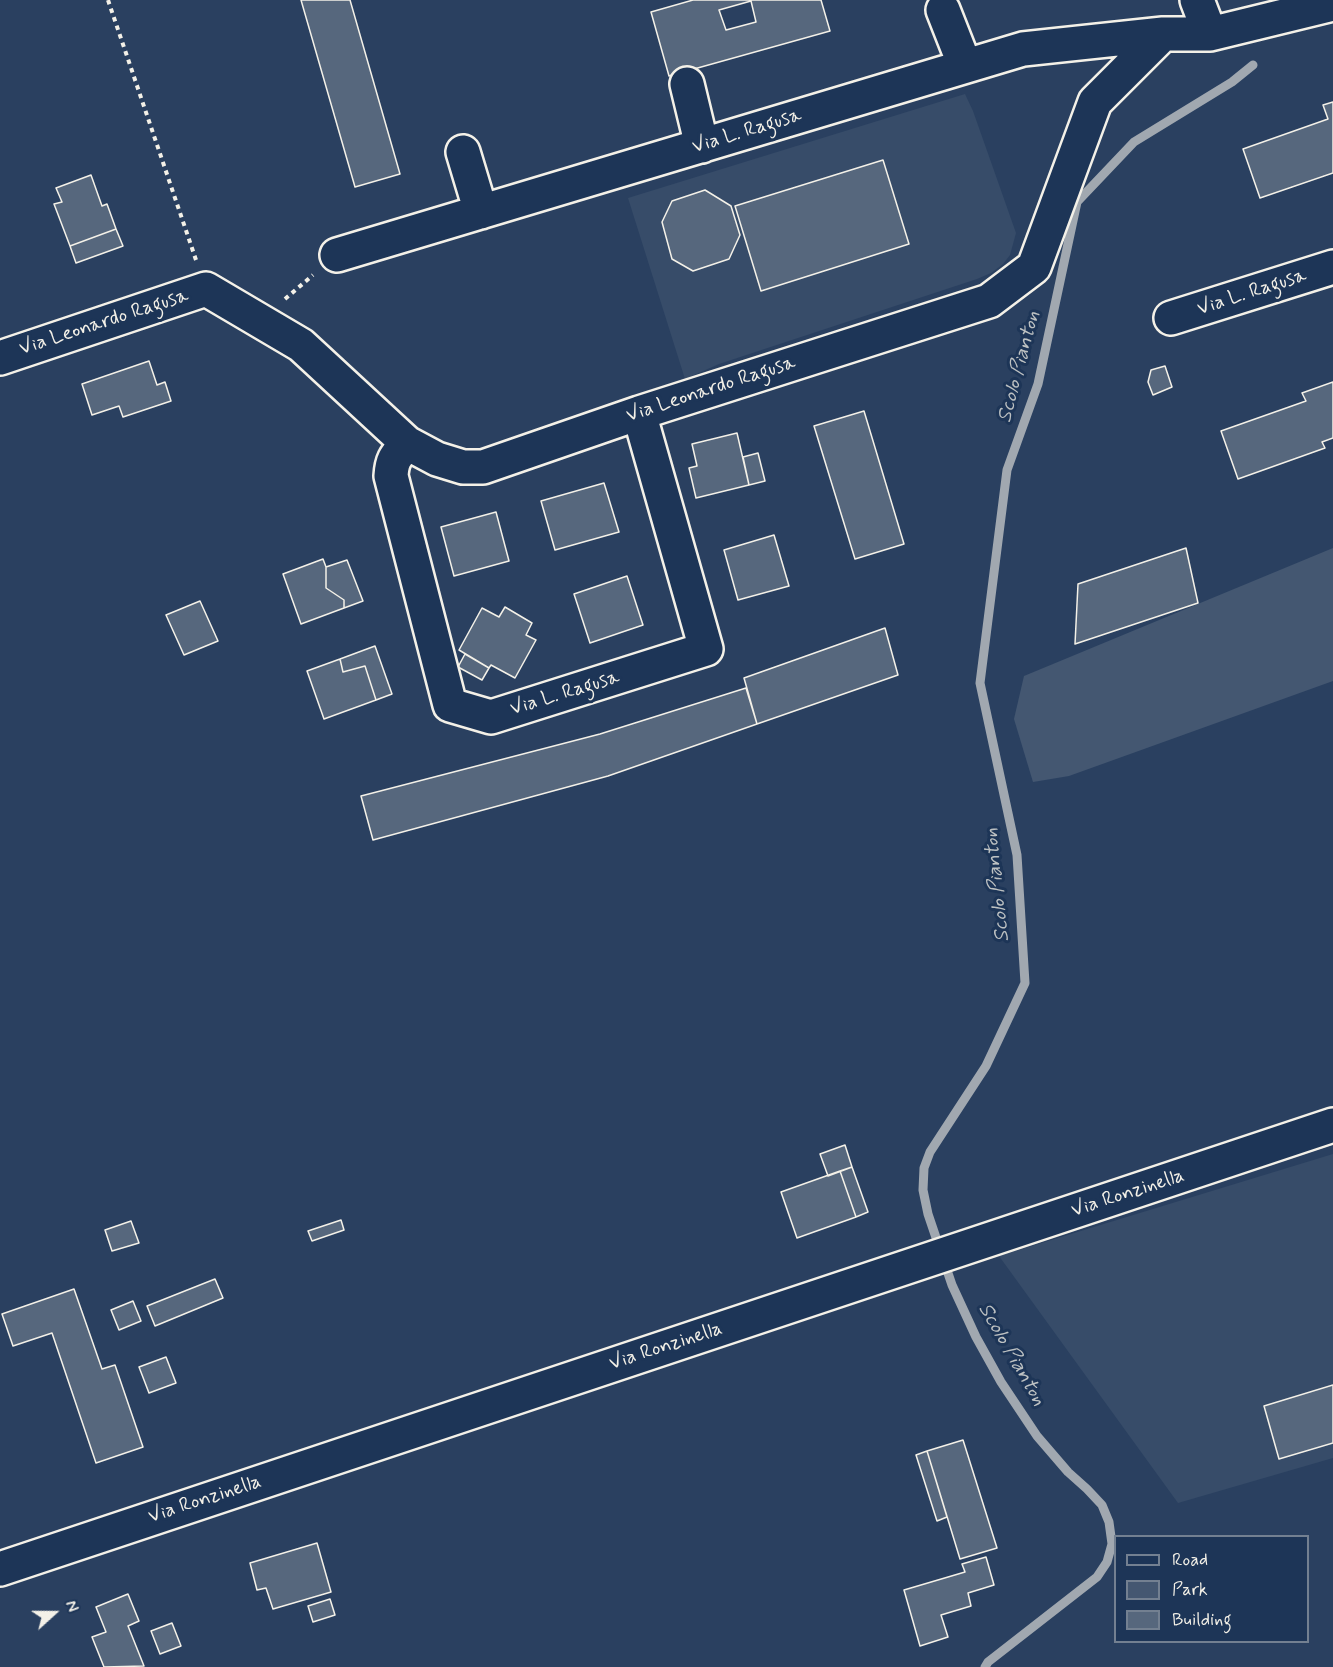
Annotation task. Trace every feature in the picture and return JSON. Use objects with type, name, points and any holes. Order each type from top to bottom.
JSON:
[{"type":"street","points":[[1197,0],[1210,34]]},
{"type":"street","points":[[1163,34],[1210,34],[1333,4]]},
{"type":"street","points":[[943,10],[965,66]]},
{"type":"street","name":"Via Leonardo Ragusa","points":[[0,358],[206,290],[301,345],[407,443],[437,459],[463,467],[483,467],[639,413],[989,301],[1034,267],[1095,102],[1163,34]]},
{"type":"street","name":"Via L. Ragusa","points":[[337,255],[1023,50],[1163,34]]},
{"type":"street","points":[[687,84],[702,146]]},
{"type":"street","points":[[463,152],[482,212]]},
{"type":"street","name":"Via L. Ragusa","points":[[1171,318],[1333,267]]},
{"type":"street","name":"Via L. Ragusa","points":[[407,443],[394,458],[391,476],[450,705],[491,717],[706,649],[639,413]]},
{"type":"street","name":"Via Ronzinella","points":[[0,1569],[1333,1125]]},
{"type":"path","points":[[108,0],[206,290]]},
{"type":"path","points":[[259,321],[337,255]]},
{"type":"shaded area","points":[[965,94],[1016,233],[1010,255],[1003,264],[977,279],[719,364],[685,379],[628,198]]},
{"type":"shaded area","points":[[1333,1154],[1333,1458],[1178,1503],[999,1256]]},
{"type":"green space","points":[[1333,548],[1333,681],[1069,776],[1033,782],[1014,719],[1024,676]]},
{"type":"building","points":[[301,0],[350,0],[400,174],[355,187]]},
{"type":"building","points":[[693,0],[821,0],[830,31],[669,76],[651,12]],"holes":[[[751,1],[756,22],[726,30],[719,10]]]},
{"type":"building","points":[[1333,102],[1333,173],[1260,198],[1243,149],[1328,119],[1323,105]]},
{"type":"building","points":[[883,160],[909,244],[761,291],[735,206]]},
{"type":"building","points":[[91,175],[102,206],[107,204],[116,229],[70,246],[54,204],[62,202],[56,188]]},
{"type":"building","points":[[705,190],[731,206],[740,235],[729,259],[693,271],[672,259],[662,222],[672,201]]},
{"type":"building","points":[[116,229],[123,246],[76,263],[70,246]]},
{"type":"building","points":[[149,361],[157,385],[165,382],[171,401],[123,417],[119,406],[92,415],[82,384]]},
{"type":"building","points":[[1165,366],[1172,387],[1153,395],[1148,382],[1151,370]]},
{"type":"building","points":[[1333,382],[1333,438],[1322,442],[1325,448],[1238,479],[1221,431],[1306,401],[1302,393]]},
{"type":"building","points":[[864,411],[904,544],[855,559],[814,426]]},
{"type":"building","points":[[737,433],[749,485],[696,498],[689,468],[697,466],[692,444]]},
{"type":"building","points":[[758,453],[765,481],[749,485],[743,457]]},
{"type":"building","points":[[604,483],[619,532],[555,550],[541,501]]},
{"type":"building","points":[[496,512],[509,561],[454,576],[441,527]]},
{"type":"building","points":[[774,535],[789,586],[738,600],[724,550]]},
{"type":"building","points":[[1186,548],[1198,603],[1075,644],[1078,584]]},
{"type":"building","points":[[323,559],[326,567],[326,588],[344,600],[344,608],[301,624],[283,574]]},
{"type":"building","points":[[347,560],[363,601],[344,608],[344,600],[326,588],[326,567]]},
{"type":"building","points":[[627,576],[643,625],[590,643],[574,594]]},
{"type":"building","points":[[200,601],[218,641],[184,655],[166,615]]},
{"type":"building","points":[[505,607],[532,623],[526,635],[536,640],[515,678],[491,665],[489,668],[459,650],[482,608],[499,617]]},
{"type":"building","points":[[885,628],[898,675],[757,724],[744,678]]},
{"type":"building","points":[[375,646],[392,694],[376,700],[365,666],[343,672],[340,659]]},
{"type":"building","points":[[465,654],[489,668],[482,680],[458,667]]},
{"type":"building","points":[[340,659],[343,672],[365,666],[376,700],[324,719],[307,671]]},
{"type":"building","points":[[746,688],[757,724],[608,776],[373,840],[361,796],[600,734]]},
{"type":"building","points":[[845,1145],[852,1167],[828,1176],[820,1154]]},
{"type":"building","points":[[852,1167],[868,1212],[856,1217],[840,1171]]},
{"type":"building","points":[[840,1171],[856,1217],[797,1238],[781,1192]]},
{"type":"building","points":[[341,1220],[344,1230],[312,1241],[308,1231]]},
{"type":"building","points":[[131,1221],[139,1243],[112,1251],[105,1230]]},
{"type":"building","points":[[215,1279],[223,1298],[155,1326],[147,1306]]},
{"type":"building","points":[[74,1289],[102,1369],[115,1365],[143,1447],[96,1463],[52,1333],[13,1346],[2,1314]]},
{"type":"building","points":[[133,1301],[141,1321],[119,1330],[111,1310]]},
{"type":"building","points":[[166,1357],[176,1383],[149,1393],[139,1367]]},
{"type":"building","points":[[1333,1385],[1333,1443],[1279,1459],[1264,1406]]},
{"type":"building","points":[[963,1440],[997,1548],[960,1559],[927,1451]]},
{"type":"building","points":[[927,1451],[947,1517],[937,1521],[916,1455]]},
{"type":"building","points":[[317,1543],[331,1592],[273,1609],[266,1588],[257,1590],[250,1563]]},
{"type":"building","points":[[986,1557],[994,1585],[968,1593],[971,1606],[941,1615],[948,1637],[920,1646],[904,1590],[965,1572],[962,1564]]},
{"type":"building","points":[[128,1594],[139,1621],[128,1626],[144,1666],[104,1667],[92,1637],[106,1632],[96,1607]]},
{"type":"building","points":[[330,1599],[335,1615],[313,1622],[308,1606]]},
{"type":"building","points":[[172,1623],[181,1646],[160,1654],[151,1631]]},
{"type":"waterway","name":"Scolo Pianton","points":[[985,1667],[988,1662],[1097,1577],[1107,1562],[1112,1544],[1109,1522],[1102,1505],[1068,1472],[1037,1436],[1001,1382],[976,1337],[952,1285],[928,1214],[923,1190],[924,1168],[930,1152],[986,1066],[1025,983],[1017,855],[980,683],[1007,470],[1038,384],[1077,202],[1134,142],[1232,82],[1253,65]]}]
